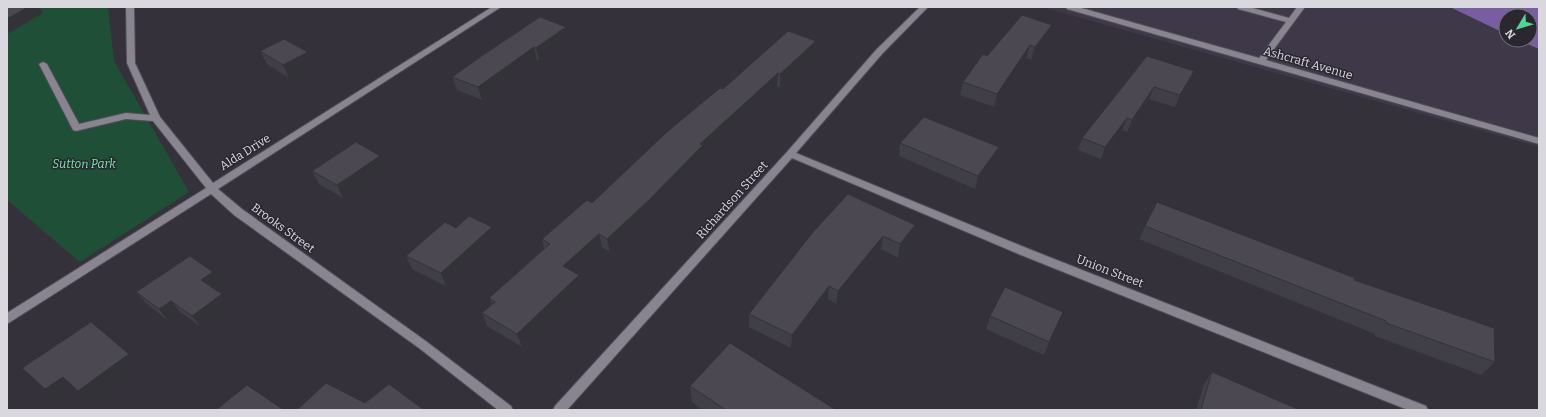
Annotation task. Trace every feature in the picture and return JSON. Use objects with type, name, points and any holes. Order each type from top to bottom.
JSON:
[{"type":"street","name":"Brooks Street","points":[[130,7],[131,63],[156,118],[212,189],[238,212],[424,345],[507,410]]},
{"type":"street","name":"Alda Drive","points":[[7,319],[497,7]]},
{"type":"street","name":"Richardson Street","points":[[559,410],[790,154],[879,52],[924,7]]},
{"type":"street","name":"Ashcraft Avenue","points":[[1070,7],[1539,141]]},
{"type":"street","points":[[1241,7],[1291,21]]},
{"type":"street","points":[[1261,62],[1300,7]]},
{"type":"street","points":[[43,64],[76,128],[126,116],[156,118]]},
{"type":"street","name":"Union Street","points":[[790,154],[1025,252],[1422,410]]},
{"type":"shaded area","points":[[1042,7],[1539,7],[1539,147]]},
{"type":"shaded area","points":[[1450,7],[1539,7],[1539,49],[1537,48],[1538,48],[1538,8],[1498,8],[1498,30]]},
{"type":"green space","name":"Sutton Park","points":[[7,7],[108,7],[114,61],[189,192],[80,262],[7,200]]},
{"type":"building","points":[[7,7],[28,7],[7,19]]},
{"type":"building","points":[[1022,15],[1052,25],[1035,47],[1030,45],[997,94],[963,82],[983,54],[987,56]]},
{"type":"building","points":[[540,17],[566,27],[536,48],[534,47],[478,87],[452,77],[486,53]]},
{"type":"building","points":[[788,31],[816,41],[780,74],[778,73],[700,144],[703,145],[648,201],[607,239],[599,234],[563,266],[579,275],[517,334],[482,313],[495,302],[489,298],[550,244],[542,239],[587,200],[592,203],[668,131],[720,88],[723,89]]},
{"type":"building","points":[[284,39],[308,52],[283,65],[260,51]]},
{"type":"building","points":[[1147,56],[1194,71],[1180,95],[1154,87],[1132,120],[1127,118],[1105,147],[1082,138]]},
{"type":"building","points":[[924,117],[999,147],[978,176],[900,143]]},
{"type":"building","points":[[356,142],[380,156],[337,185],[312,171]]},
{"type":"building","points":[[848,194],[915,225],[900,244],[883,236],[838,291],[829,286],[792,335],[749,314],[813,232]]},
{"type":"building","points":[[1157,202],[1355,278],[1354,280],[1494,328],[1495,362],[1386,323],[1386,321],[1145,226]]},
{"type":"building","points":[[469,216],[492,227],[441,273],[406,256],[445,222],[456,228]]},
{"type":"building","points":[[190,256],[213,272],[201,280],[222,294],[192,316],[171,301],[159,309],[136,292]]},
{"type":"building","points":[[1005,287],[1063,312],[1049,342],[990,316]]},
{"type":"building","points":[[91,322],[129,354],[78,391],[63,377],[45,389],[22,368]]},
{"type":"building","points":[[730,343],[836,410],[726,410],[690,386]]},
{"type":"building","points":[[1212,372],[1300,410],[1201,409]]},
{"type":"building","points":[[326,383],[365,403],[389,384],[424,410],[297,410]]},
{"type":"building","points":[[247,385],[284,410],[216,410]]}]
